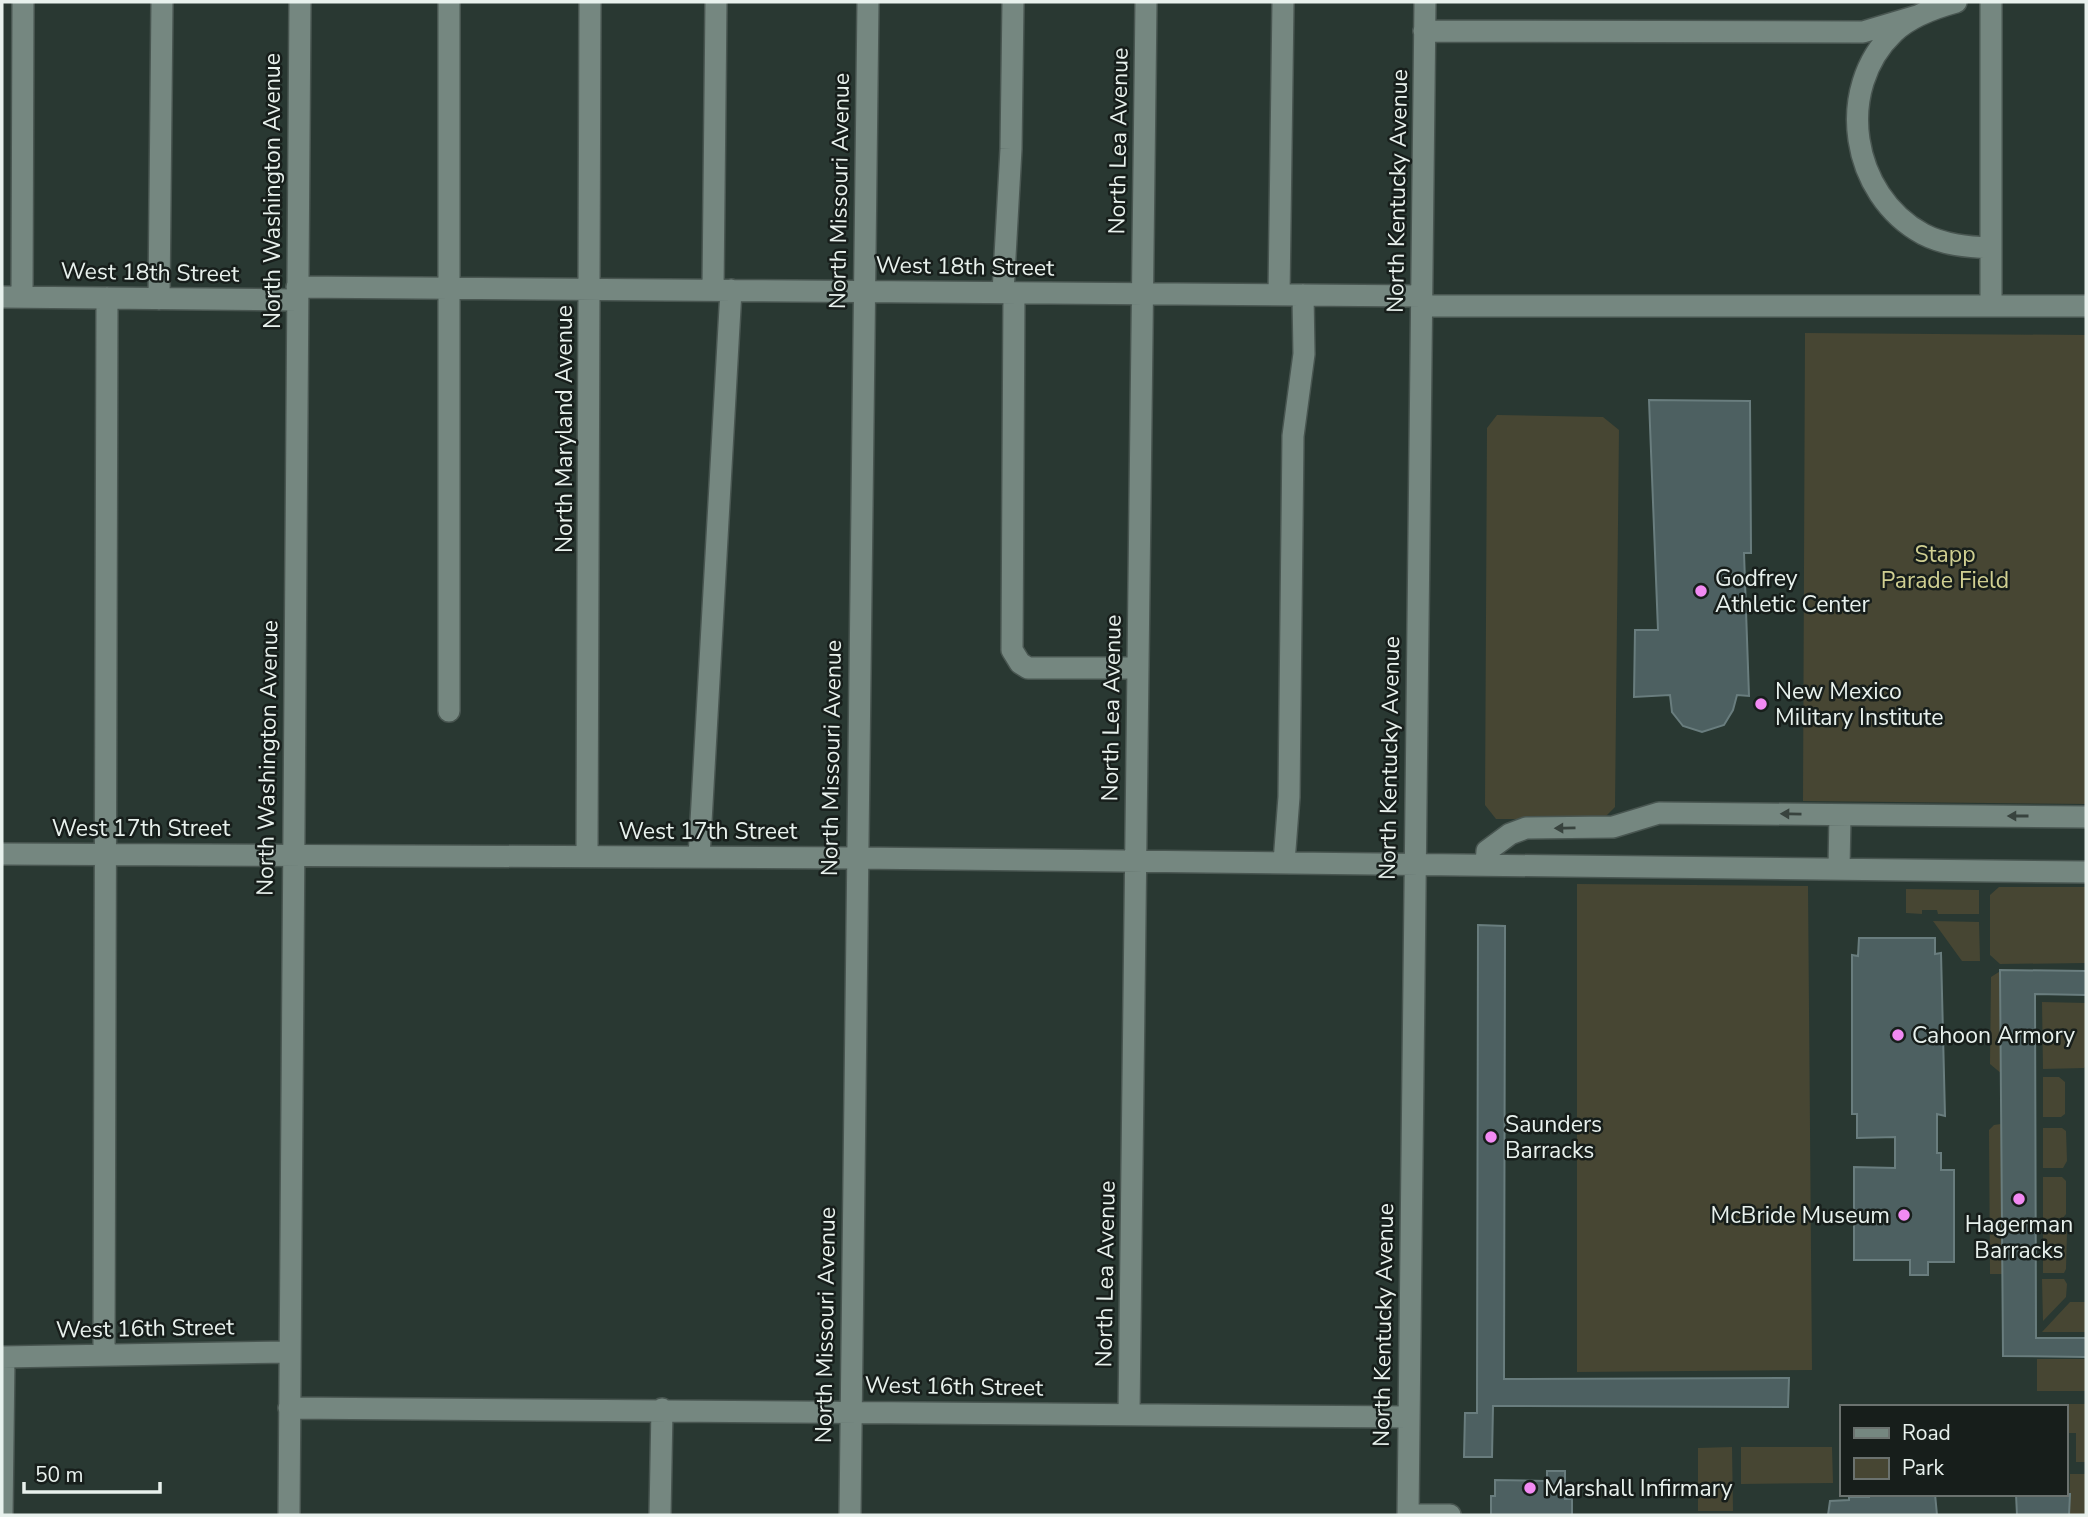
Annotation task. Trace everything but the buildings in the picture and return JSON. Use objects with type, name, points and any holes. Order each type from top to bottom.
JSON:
[{"type":"street","points":[[12,297],[23,2]]},
{"type":"street","points":[[159,299],[163,2]]},
{"type":"street","name":"North Washington Avenue","points":[[289,1515],[288,1352],[300,2]]},
{"type":"street","points":[[449,2],[449,711]]},
{"type":"street","name":"North Maryland Avenue","points":[[587,856],[590,2]]},
{"type":"street","points":[[699,857],[712,668],[722,289],[716,2]]},
{"type":"street","name":"North Missouri Avenue","points":[[850,1515],[868,2]]},
{"type":"street","points":[[1013,2],[1009,293],[1012,650],[1020,663],[1028,668],[1138,668]]},
{"type":"street","name":"North Lea Avenue","points":[[1129,1414],[1146,2]]},
{"type":"street","points":[[1279,295],[1283,2]]},
{"type":"street","name":"North Kentucky Avenue","points":[[1408,1515],[1424,2]]},
{"type":"street","points":[[1424,31],[1863,32],[1956,2]]},
{"type":"street","points":[[1991,2],[1991,306]]},
{"type":"street","points":[[1917,16],[1896,30],[1881,47],[1869,69],[1857,116],[1858,141],[1863,161],[1874,184],[1889,205],[1924,234],[1969,247],[1991,248]]},
{"type":"street","points":[[1863,32],[1881,47]]},
{"type":"street","name":"West 18th Street","points":[[12,297],[159,299],[448,288],[591,288],[1303,295],[1422,301],[2086,306]]},
{"type":"street","points":[[1284,862],[1289,797],[1293,436],[1304,354],[1303,295]]},
{"type":"street","points":[[104,1355],[107,298]]},
{"type":"street","points":[[1486,864],[1487,850],[1510,834],[1526,828],[1613,827],[1659,813],[2086,817]]},
{"type":"street","points":[[1839,869],[1840,815]]},
{"type":"street","name":"West 17th Street","points":[[2,854],[856,858],[2086,872]]},
{"type":"street","name":"West 16th Street","points":[[3,1357],[288,1352]]},
{"type":"street","points":[[2,1515],[3,1357]]},
{"type":"street","name":"West 16th Street","points":[[289,1408],[1408,1417]]},
{"type":"street","points":[[660,1515],[662,1409]]},
{"type":"street","points":[[1408,1515],[1450,1515]]},
{"type":"green space","name":"Stapp Parade Field","points":[[1805,333],[2086,335],[2086,804],[1803,801]]},
{"type":"green space","points":[[1497,415],[1603,417],[1619,430],[1615,807],[1603,819],[1496,819],[1485,805],[1487,428]]},
{"type":"green space","points":[[1577,884],[1808,886],[1812,1370],[1577,1372]]},
{"type":"green space","points":[[1999,887],[2086,887],[2086,963],[2000,964],[1990,955],[1990,895]]},
{"type":"green space","points":[[1906,889],[1979,890],[1979,914],[1938,914],[1937,910],[1922,910],[1922,914],[1906,913]]},
{"type":"green space","points":[[1933,921],[1979,922],[1980,961],[1962,961]]},
{"type":"green space","points":[[2002,970],[2017,970],[2015,1085],[1990,1064],[1991,977]]},
{"type":"green space","points":[[2042,1002],[2086,1003],[2084,1068],[2043,1069]]},
{"type":"green space","points":[[2043,1077],[2059,1077],[2065,1082],[2065,1114],[2061,1117],[2043,1117]]},
{"type":"green space","points":[[2001,1124],[2003,1274],[1990,1274],[1989,1130],[1994,1125]]},
{"type":"green space","points":[[2043,1128],[2062,1128],[2066,1131],[2067,1161],[2063,1168],[2043,1168]]},
{"type":"green space","points":[[2043,1177],[2062,1177],[2066,1181],[2066,1214],[2063,1218],[2043,1219]]},
{"type":"green space","points":[[2043,1228],[2062,1228],[2067,1231],[2064,1273],[2043,1273]]},
{"type":"green space","points":[[2042,1279],[2064,1279],[2067,1284],[2066,1297],[2043,1321]]},
{"type":"green space","points":[[2070,1302],[2086,1302],[2086,1332],[2042,1332]]},
{"type":"green space","points":[[2037,1359],[2086,1359],[2086,1391],[2037,1391]]},
{"type":"green space","points":[[2086,1404],[2086,1462],[2076,1462],[2076,1433],[2067,1433],[2067,1405],[2014,1405]]},
{"type":"green space","points":[[1732,1447],[1733,1511],[1698,1511],[1698,1448]]},
{"type":"green space","points":[[1741,1447],[1832,1447],[1833,1483],[1741,1484]]},
{"type":"green space","points":[[2070,1474],[2086,1474],[2086,1515],[2069,1515]]},
{"type":"place","name":"Godfrey Athletic Center","points":[[1701,591]]},
{"type":"place","name":"New Mexico Military Institute","points":[[1761,704]]},
{"type":"place","name":"Cahoon Armory","points":[[1898,1035]]},
{"type":"place","name":"Saunders Barracks","points":[[1491,1137]]},
{"type":"place","name":"Hagerman Barracks","points":[[2019,1199]]},
{"type":"place","name":"McBride Museum","points":[[1904,1215]]},
{"type":"place","name":"Marshall Infirmary","points":[[1530,1488]]}]
